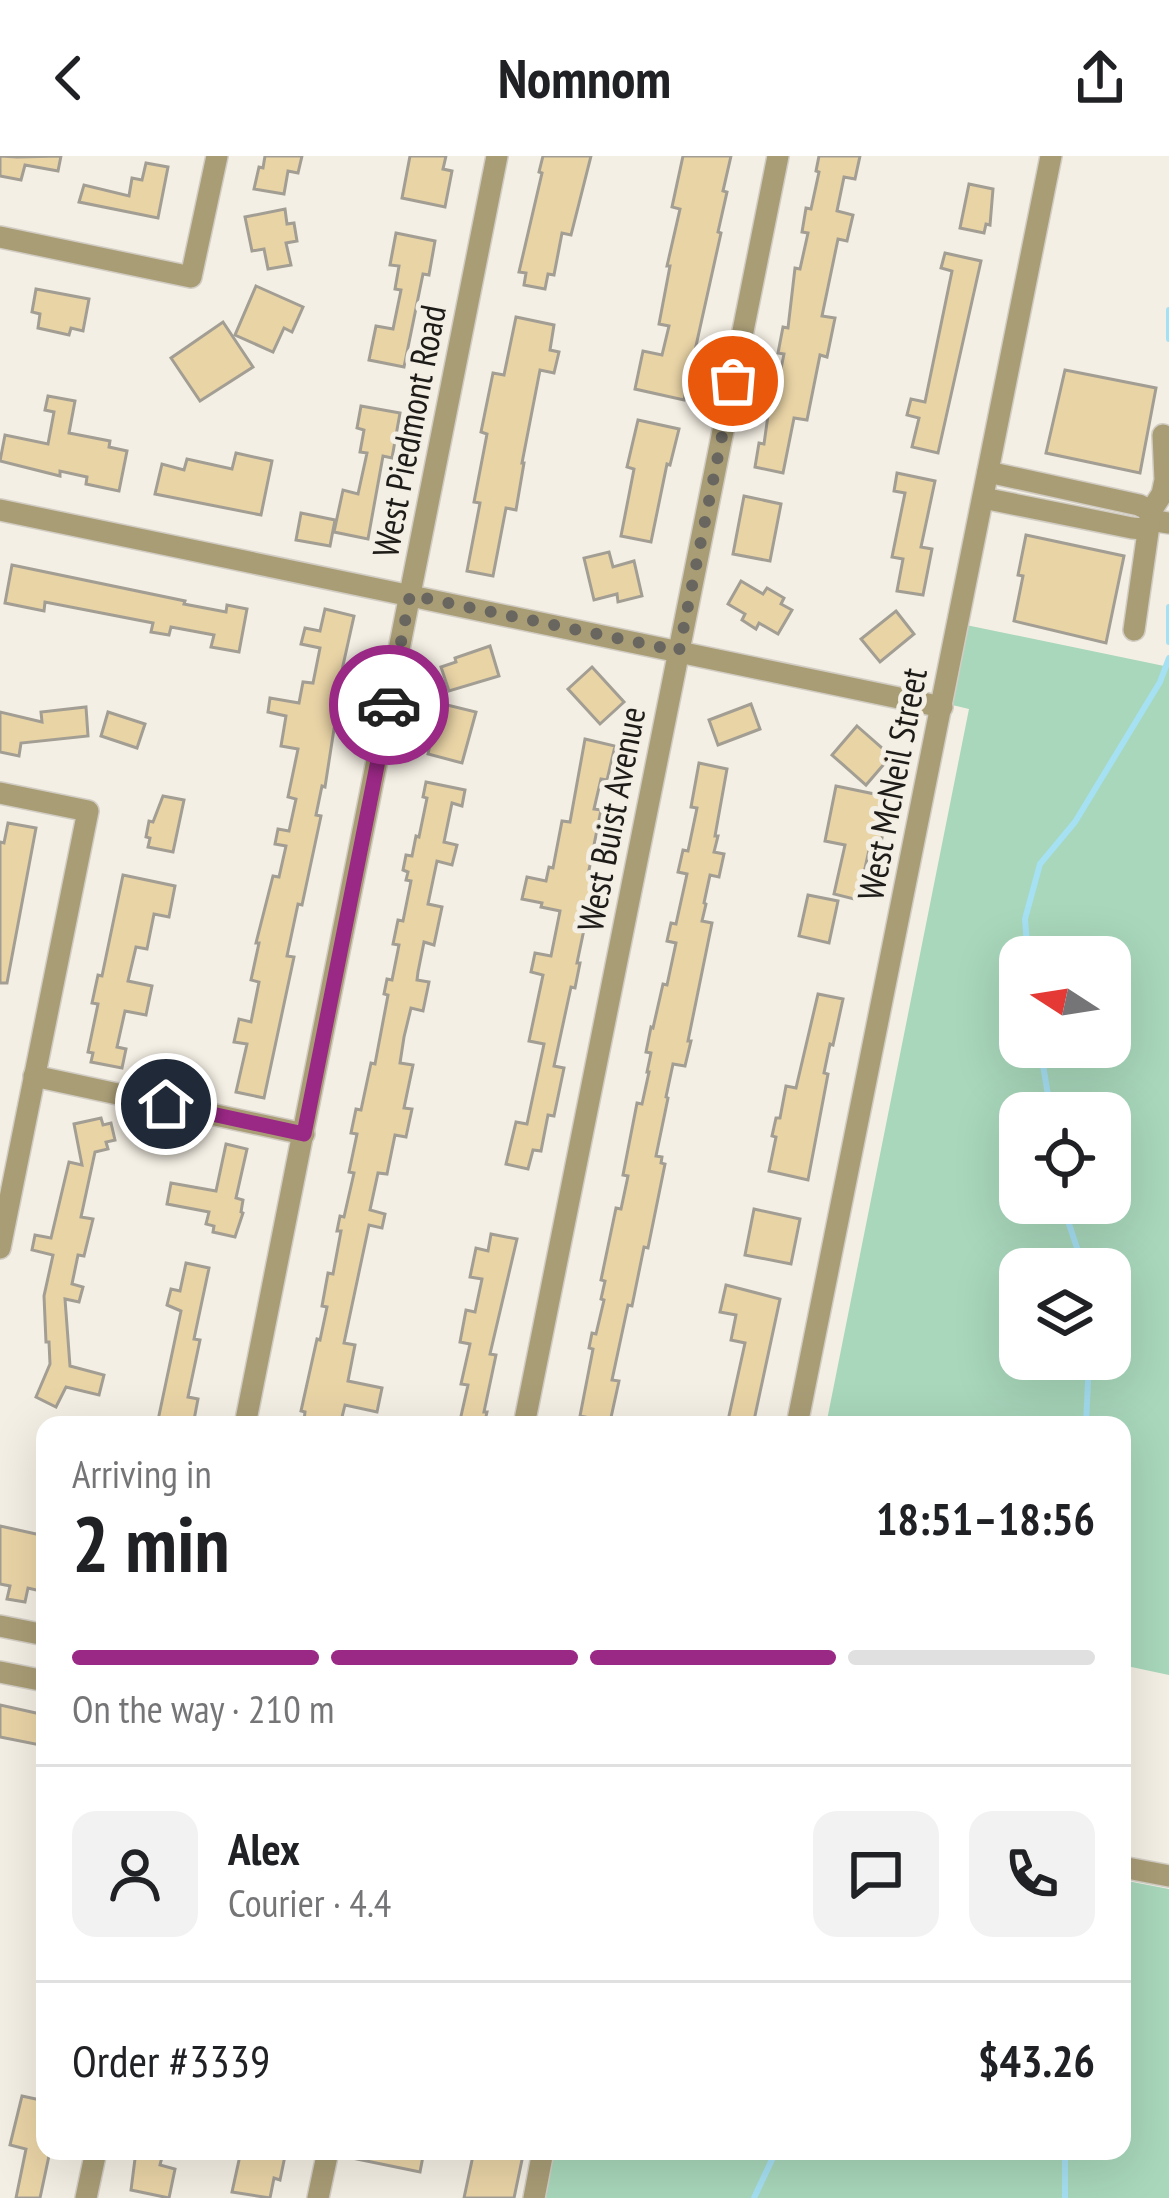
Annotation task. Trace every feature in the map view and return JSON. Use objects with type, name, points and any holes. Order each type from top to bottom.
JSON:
[{"type":"street","points":[[0,237],[191,277],[218,156]]},
{"type":"street","name":"West Piedmont Road","points":[[247,1416],[497,156]]},
{"type":"street","name":"West Buist Avenue","points":[[526,1416],[778,156]]},
{"type":"street","name":"West McNeil Street","points":[[799,1416],[1051,156]]},
{"type":"street","points":[[1133,630],[1148,543],[1166,480],[1163,434]]},
{"type":"street","points":[[988,472],[1139,505],[1156,520]]},
{"type":"street","points":[[983,498],[1132,528],[1143,529],[1156,520]]},
{"type":"street","points":[[0,510],[942,707]]},
{"type":"street","points":[[0,793],[88,811],[0,1248]]},
{"type":"street","points":[[34,1076],[304,1134]]},
{"type":"street","points":[[0,1626],[36,1633]]},
{"type":"street","points":[[0,1672],[36,1679]]},
{"type":"street","points":[[1131,1869],[1169,1876]]},
{"type":"street","points":[[86,2198],[93,2160]]},
{"type":"street","points":[[318,2198],[326,2160]]},
{"type":"street","points":[[534,2198],[541,2160]]},
{"type":"green space","points":[[966,625],[1169,667],[1169,1675],[1131,1667],[1131,1416],[828,1416],[969,709],[948,704]]},
{"type":"green space","points":[[1131,1882],[1169,1889],[1169,2198],[538,2198],[546,2160],[1131,2160]]},
{"type":"building","points":[[0,156],[61,156],[58,171],[25,165],[21,180],[0,176]]},
{"type":"building","points":[[265,156],[302,156],[298,173],[288,171],[284,194],[254,189]]},
{"type":"building","points":[[410,156],[446,156],[443,169],[452,171],[445,207],[402,198]]},
{"type":"building","points":[[543,156],[591,156],[571,235],[562,233],[554,275],[548,274],[545,289],[524,285],[526,273],[519,272]]},
{"type":"building","points":[[683,156],[731,156],[721,233],[684,400],[635,389],[643,351],[662,355],[669,326],[659,324],[680,209],[672,207]]},
{"type":"building","points":[[819,156],[860,156],[855,179],[844,177],[837,211],[853,215],[847,241],[838,239],[822,316],[835,318],[827,357],[820,355],[807,420],[794,418],[783,473],[755,467],[784,354],[778,353],[783,327],[788,328],[795,268],[800,269],[808,233],[802,232],[806,208],[811,209]]},
{"type":"building","points":[[146,163],[168,167],[158,218],[79,202],[84,185],[129,196],[132,178],[142,180]]},
{"type":"building","points":[[969,184],[993,189],[990,225],[986,224],[984,233],[960,228]]},
{"type":"building","points":[[285,209],[297,241],[286,243],[291,265],[268,269],[264,249],[252,251],[245,217]]},
{"type":"building","points":[[396,233],[435,241],[429,275],[423,274],[404,367],[369,360],[376,326],[393,329],[401,290],[395,289],[399,266],[390,265]]},
{"type":"building","points":[[945,253],[981,261],[938,453],[912,447],[919,418],[907,415],[911,399],[925,402],[952,271],[941,268]]},
{"type":"building","points":[[256,286],[303,307],[292,332],[284,328],[273,352],[235,335]]},
{"type":"building","points":[[36,289],[89,299],[83,331],[71,328],[69,335],[38,328],[40,314],[32,312]]},
{"type":"building","points":[[516,317],[554,325],[550,350],[559,352],[554,373],[540,370],[516,510],[506,508],[493,576],[467,571],[487,434],[481,432],[493,373],[504,375]]},
{"type":"building","points":[[223,322],[253,367],[200,401],[171,358]]},
{"type":"building","points":[[1065,370],[1156,388],[1140,473],[1046,453]]},
{"type":"building","points":[[48,396],[75,401],[69,433],[110,441],[109,447],[127,451],[119,491],[86,484],[87,477],[60,471],[60,476],[0,461],[5,435],[48,444],[54,412],[45,410]]},
{"type":"building","points":[[361,406],[400,413],[392,458],[383,456],[368,539],[334,532],[343,490],[358,494],[367,453],[360,452]]},
{"type":"building","points":[[638,420],[679,429],[651,542],[621,536],[634,469],[627,467]]},
{"type":"building","points":[[236,453],[272,461],[261,515],[155,494],[162,464],[184,470],[187,459],[232,469]]},
{"type":"building","points":[[897,473],[935,481],[921,547],[932,549],[923,595],[897,591],[903,559],[892,557],[905,493],[894,491]]},
{"type":"building","points":[[744,496],[781,504],[770,561],[733,554]]},
{"type":"building","points":[[301,513],[335,520],[330,546],[296,540]]},
{"type":"building","points":[[1026,535],[1124,556],[1106,643],[1014,621]]},
{"type":"building","points":[[609,552],[613,567],[634,561],[642,596],[618,602],[617,594],[594,600],[584,558]]},
{"type":"building","points":[[12,565],[226,612],[227,605],[247,609],[239,652],[211,647],[214,635],[171,627],[169,635],[151,632],[153,623],[45,602],[44,611],[5,603]]},
{"type":"building","points":[[741,581],[763,594],[767,588],[784,598],[781,604],[792,610],[778,634],[759,623],[756,629],[742,620],[745,614],[728,604]]},
{"type":"building","points":[[325,609],[354,616],[342,670],[346,670],[342,690],[351,691],[345,731],[334,729],[316,815],[321,816],[287,956],[294,957],[264,1098],[236,1092],[247,1044],[234,1042],[239,1019],[251,1022],[259,982],[251,980],[256,943],[286,846],[275,844],[278,829],[289,831],[296,799],[288,797],[298,749],[281,746],[286,716],[268,712],[270,698],[299,703],[303,682],[313,683],[320,648],[301,644],[305,628],[320,631]]},
{"type":"building","points":[[896,611],[914,634],[880,662],[861,639]]},
{"type":"building","points":[[490,646],[499,676],[449,691],[441,667]]},
{"type":"building","points":[[592,667],[624,702],[600,724],[568,689]]},
{"type":"building","points":[[439,703],[476,712],[462,763],[428,754]]},
{"type":"building","points":[[751,704],[760,729],[718,745],[709,720]]},
{"type":"building","points":[[86,707],[88,736],[21,743],[19,756],[0,752],[0,712],[42,722],[41,712]]},
{"type":"building","points":[[108,712],[145,724],[137,748],[101,736]]},
{"type":"building","points":[[857,726],[891,756],[866,785],[832,755]]},
{"type":"building","points":[[585,739],[615,746],[594,809],[601,810],[588,875],[595,877],[575,988],[571,987],[554,1066],[564,1068],[554,1116],[548,1115],[541,1151],[533,1150],[528,1169],[506,1164],[516,1122],[527,1124],[544,1044],[529,1041],[543,975],[531,972],[535,953],[551,956],[560,911],[522,899],[527,877],[546,881],[549,867],[553,868],[562,821],[570,822]]},
{"type":"building","points":[[699,763],[727,769],[714,852],[724,854],[719,877],[710,875],[704,903],[702,921],[712,923],[691,1041],[685,1066],[673,1064],[656,1156],[665,1164],[612,1380],[619,1381],[611,1416],[580,1416],[592,1333],[596,1334],[604,1300],[605,1281],[601,1280],[628,1176],[623,1175],[637,1103],[642,1104],[649,1072],[651,1053],[646,1052],[651,1027],[676,943],[667,941],[671,923],[676,924],[687,874],[678,872],[683,850],[688,851],[697,808],[691,807]]},
{"type":"building","points":[[426,782],[465,790],[462,806],[452,803],[444,842],[457,845],[452,865],[437,861],[428,904],[442,907],[434,945],[424,942],[417,980],[429,982],[423,1011],[411,1008],[404,1037],[400,1063],[413,1065],[404,1108],[412,1109],[406,1137],[395,1135],[387,1174],[378,1173],[370,1210],[385,1214],[382,1228],[369,1225],[344,1343],[355,1345],[348,1381],[382,1388],[377,1412],[345,1405],[342,1416],[305,1416],[301,1411],[327,1307],[322,1306],[328,1273],[333,1274],[340,1216],[344,1217],[354,1173],[349,1172],[357,1134],[351,1133],[371,1063],[375,1064],[387,979],[392,980],[399,945],[393,944],[411,881],[403,870],[406,855],[412,856],[419,837],[427,798],[423,797]]},
{"type":"building","points":[[836,786],[884,796],[882,805],[888,807],[881,843],[877,842],[875,851],[869,850],[858,900],[834,894],[845,845],[825,841]]},
{"type":"building","points":[[163,796],[184,800],[173,852],[148,847],[150,838],[146,837]]},
{"type":"building","points":[[8,823],[36,828],[7,983],[0,983],[0,842],[4,843]]},
{"type":"building","points":[[123,875],[175,886],[169,917],[154,914],[147,949],[136,947],[128,981],[152,986],[146,1015],[125,1011],[117,1047],[126,1049],[122,1068],[91,1062],[93,1053],[88,1052],[98,1004],[92,1003]]},
{"type":"building","points":[[808,895],[838,901],[829,943],[799,936]]},
{"type":"building","points":[[818,994],[843,999],[824,1073],[828,1074],[808,1180],[769,1171],[776,1118],[780,1118],[786,1086],[796,1088]]},
{"type":"building","points":[[101,1118],[103,1125],[111,1123],[115,1140],[106,1142],[108,1149],[95,1152],[81,1217],[93,1219],[72,1284],[83,1287],[79,1302],[65,1299],[70,1366],[104,1375],[99,1395],[66,1387],[56,1407],[36,1397],[50,1364],[44,1296],[53,1255],[32,1250],[35,1235],[51,1238],[69,1162],[82,1165],[74,1124]]},
{"type":"building","points":[[226,1144],[247,1149],[236,1198],[243,1200],[243,1213],[235,1237],[213,1232],[214,1226],[206,1224],[209,1212],[167,1204],[171,1183],[216,1191]]},
{"type":"building","points":[[754,1209],[800,1219],[791,1264],[745,1255]]},
{"type":"building","points":[[491,1234],[517,1239],[490,1354],[496,1355],[486,1416],[461,1416],[468,1385],[461,1384],[470,1344],[460,1342],[466,1310],[475,1312],[482,1279],[470,1277],[476,1248],[488,1251]]},
{"type":"building","points":[[186,1263],[209,1268],[188,1397],[198,1399],[195,1416],[159,1416],[181,1311],[167,1305],[171,1289],[180,1291]]},
{"type":"building","points":[[726,1285],[780,1299],[755,1416],[729,1416],[745,1343],[731,1340],[736,1315],[720,1312]]},
{"type":"building","points":[[0,1526],[36,1534],[36,1590],[28,1588],[25,1602],[7,1599],[10,1586],[0,1584]]},
{"type":"building","points":[[0,1705],[36,1713],[36,1744],[0,1737]]},
{"type":"building","points":[[22,2096],[36,2099],[36,2160],[48,2160],[40,2198],[16,2198],[26,2149],[10,2145]]},
{"type":"building","points":[[135,2160],[161,2160],[160,2165],[175,2169],[169,2198],[131,2190]]},
{"type":"building","points":[[239,2160],[284,2160],[270,2198],[232,2192]]},
{"type":"building","points":[[362,2160],[422,2160],[420,2172]]},
{"type":"building","points":[[472,2160],[522,2160],[514,2198],[464,2198]]},
{"type":"waterway","points":[[1169,310],[1169,339]]},
{"type":"waterway","points":[[1169,607],[1169,642]]},
{"type":"waterway","points":[[1026,936],[1025,919],[1040,864],[1075,822],[1160,682],[1169,658]]},
{"type":"waterway","points":[[1044,1068],[1048,1092]]},
{"type":"waterway","points":[[1069,1224],[1077,1248]]},
{"type":"waterway","points":[[1086,1416],[1088,1380]]},
{"type":"waterway","points":[[754,2198],[772,2160]]},
{"type":"waterway","points":[[1065,2160],[1065,2198]]},
{"type":"way so far","points":[[389,705],[410,595],[679,651],[733,381]]},
{"type":"route","points":[[166,1104],[304,1134],[389,705]]}]
